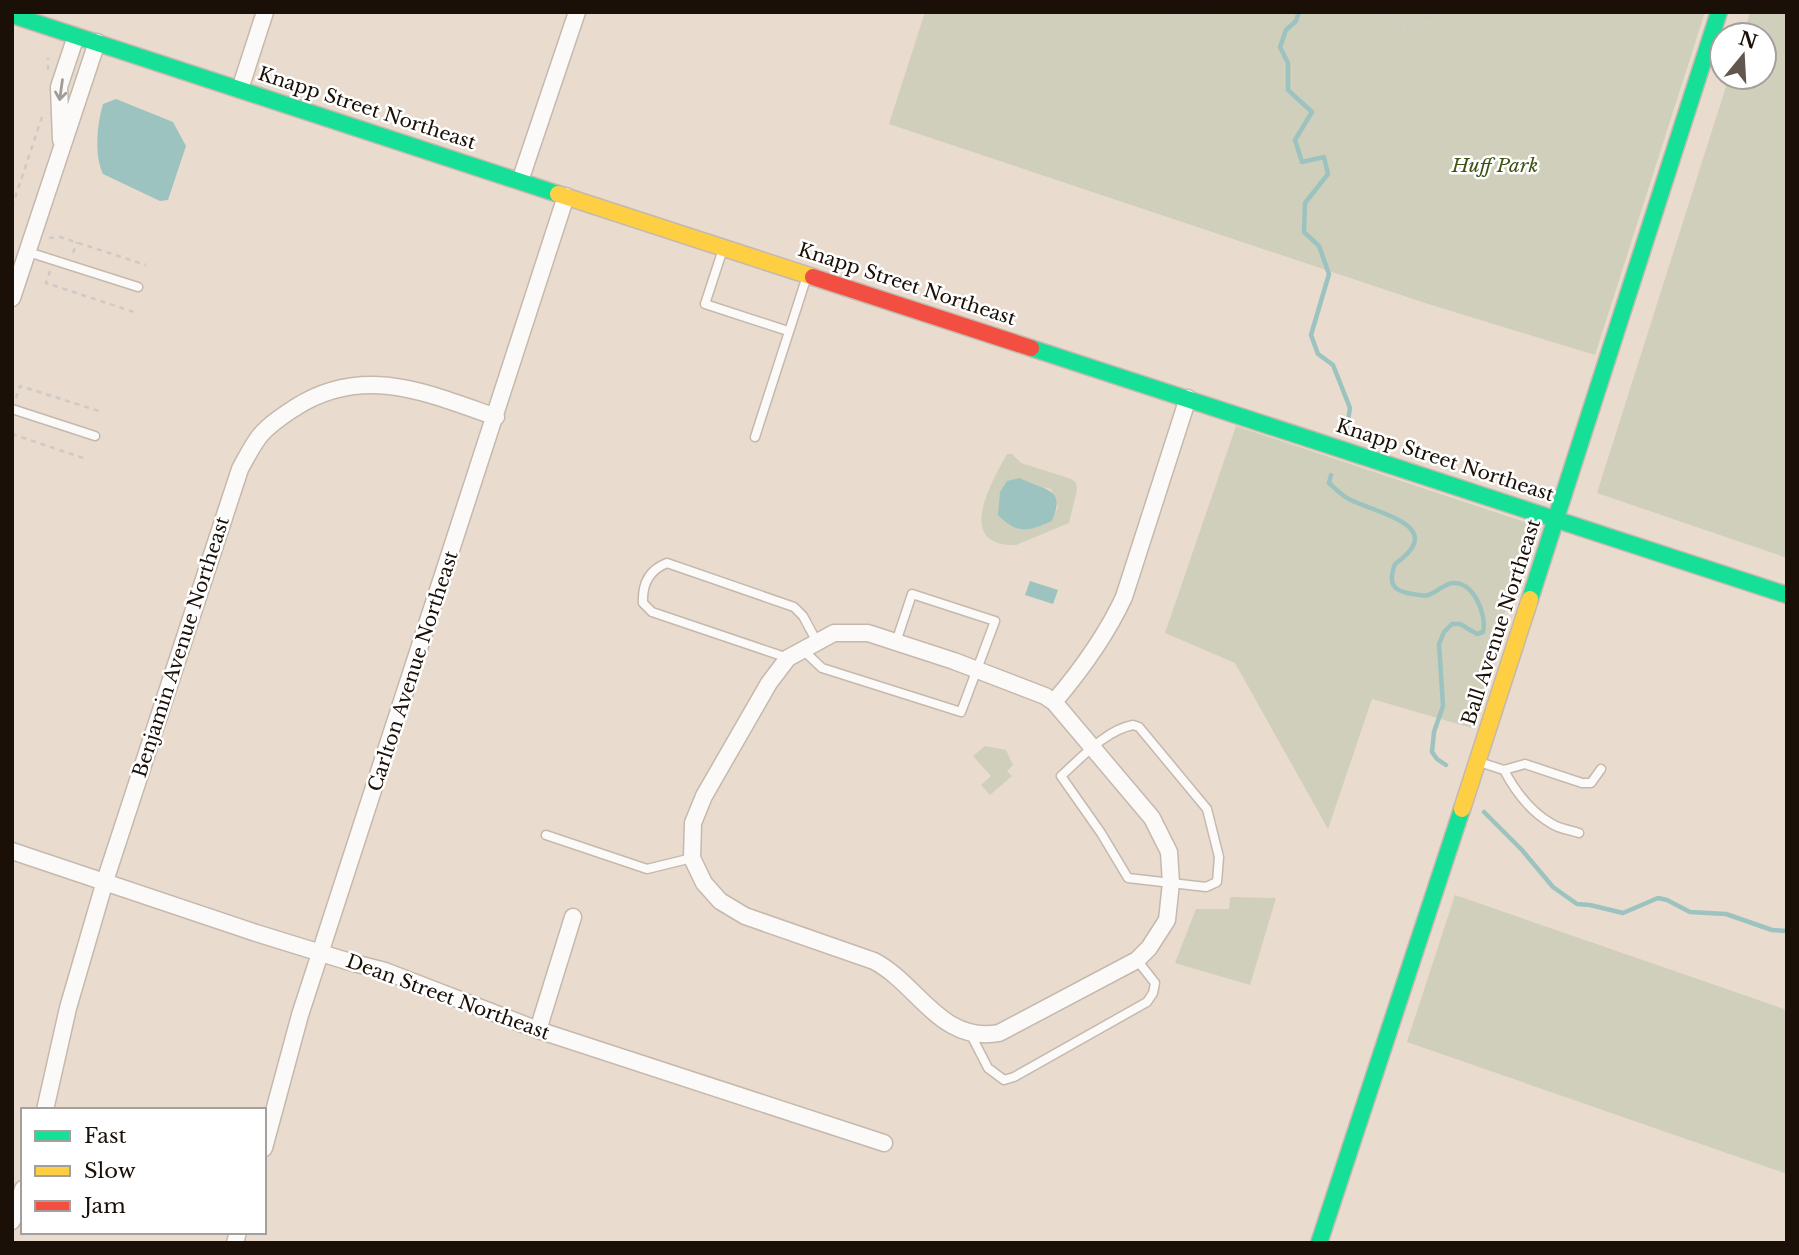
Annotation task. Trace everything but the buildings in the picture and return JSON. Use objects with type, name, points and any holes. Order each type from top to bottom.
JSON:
[{"type":"main road","name":"Ball Avenue Northeast","points":[[1319,1243],[1557,519],[1719,12]]},
{"type":"main road","name":"Knapp Street Northeast","points":[[12,15],[43,18],[76,36],[1787,595]]},
{"type":"street","points":[[240,89],[265,12]]},
{"type":"street","points":[[520,181],[577,12]]},
{"type":"street","points":[[62,146],[60,87],[76,36]]},
{"type":"street","points":[[12,298],[97,42]]},
{"type":"street","name":"Carlton Avenue Northeast","points":[[266,1141],[300,1015],[566,196]]},
{"type":"street","name":"Benjamin Avenue Northeast","points":[[45,1108],[68,1008],[105,881],[240,469],[260,435],[310,398],[340,386],[378,384],[417,390],[496,416]]},
{"type":"street","points":[[1054,702],[1083,668],[1124,597],[1188,398]]},
{"type":"street","points":[[868,633],[978,670],[1054,702],[1152,818],[1169,852],[1171,883],[1167,920],[1149,948],[1137,960],[999,1033],[983,1036],[947,1022],[930,1011],[905,982],[882,965],[745,916],[720,901],[705,883],[692,858],[692,822],[704,796],[769,683],[788,658],[834,634],[868,633]]},
{"type":"street","name":"Dean Street Northeast","points":[[12,851],[256,933],[386,971],[538,1030],[884,1143]]},
{"type":"street","points":[[538,1030],[573,917]]},
{"type":"street","points":[[12,1221],[21,1195]]},
{"type":"lane","points":[[30,245],[61,263],[138,287]]},
{"type":"lane","points":[[724,246],[705,304],[788,331]]},
{"type":"lane","points":[[755,437],[808,273]]},
{"type":"lane","points":[[14,405],[95,436]]},
{"type":"lane","points":[[788,658],[652,612],[643,603],[643,593],[651,573],[658,566],[667,563],[794,607],[803,616],[810,646],[822,668],[961,712],[995,621],[912,594],[896,642]]},
{"type":"lane","points":[[1124,727],[1139,727],[1207,809],[1219,857],[1217,882],[1206,887],[1128,878],[1101,833],[1061,776],[1093,748],[1124,727]]},
{"type":"lane","points":[[1477,761],[1504,770],[1525,764],[1582,783],[1591,783],[1601,769]]},
{"type":"lane","points":[[1504,770],[1513,787],[1536,811],[1553,825],[1579,833]]},
{"type":"lane","points":[[546,835],[647,869],[692,858]]},
{"type":"lane","points":[[969,1031],[988,1068],[998,1078],[1004,1080],[1014,1077],[1147,1002],[1155,983],[1137,960]]},
{"type":"path","points":[[1179,12],[1211,12]]},
{"type":"path","points":[[1389,12],[1392,26],[1401,29],[1441,12]]},
{"type":"path","points":[[48,58],[48,80]]},
{"type":"path","points":[[12,207],[43,115]]},
{"type":"path","points":[[30,245],[60,237],[146,265]]},
{"type":"path","points":[[77,242],[72,257],[51,268],[46,283],[134,312]]},
{"type":"path","points":[[14,405],[20,386],[102,412]]},
{"type":"path","points":[[12,434],[86,459]]},
{"type":"green space","name":"Huff Park","points":[[925,12],[1705,12],[1595,355],[1425,303],[889,124]]},
{"type":"green space","points":[[1750,12],[1787,12],[1787,558],[1597,493],[1725,91],[1778,91],[1778,21],[1747,21]]},
{"type":"green space","points":[[1236,426],[1528,523],[1475,729],[1372,699],[1328,829],[1235,663],[1165,633]]},
{"type":"green space","points":[[1007,454],[1012,454],[1021,463],[1076,483],[1077,490],[1069,523],[1016,545],[997,543],[986,535],[982,524],[982,511],[986,496]],"holes":[[[1020,478],[1033,485],[1051,489],[1058,507],[1052,520],[1042,526]]]},
{"type":"green space","points":[[985,746],[1006,750],[1013,765],[1007,771],[1012,776],[990,795],[981,785],[991,776],[973,756]]},
{"type":"green space","points":[[1455,895],[1787,1010],[1787,1174],[1407,1042]]},
{"type":"green space","points":[[1230,897],[1276,898],[1250,985],[1175,963],[1196,909],[1229,909]]},
{"type":"water","points":[[116,99],[173,122],[186,146],[168,200],[160,201],[103,174],[97,149],[99,121],[103,104]]},
{"type":"water","points":[[1020,478],[1055,495],[1056,510],[1052,521],[1023,529],[1011,526],[998,515],[1000,492],[1007,481]]},
{"type":"water","points":[[1030,581],[1058,590],[1053,604],[1025,595]]},
{"type":"waterway","points":[[1299,12],[1296,21],[1286,30],[1280,47],[1288,63],[1288,90],[1312,112],[1295,140],[1302,162],[1324,157],[1328,174],[1305,203],[1304,232],[1319,246],[1329,274],[1311,335],[1318,354],[1333,365],[1350,408],[1347,427]]},
{"type":"waterway","points":[[1331,475],[1329,483],[1345,497],[1391,516],[1412,531],[1415,540],[1410,551],[1395,564],[1393,571],[1392,581],[1396,588],[1405,593],[1423,596],[1452,583],[1460,584],[1473,593],[1481,608],[1483,632],[1477,634],[1460,624],[1452,624],[1444,632],[1439,644],[1443,706],[1434,732],[1432,752],[1446,765]]},
{"type":"waterway","points":[[1484,812],[1522,850],[1553,887],[1577,904],[1623,913],[1658,898],[1690,912],[1726,914],[1772,930],[1787,931]]},
{"type":"traffic: fast","points":[[1530,599],[1719,12]]},
{"type":"traffic: fast","points":[[12,15],[558,194]]},
{"type":"traffic: fast","points":[[1031,348],[1787,595]]},
{"type":"traffic: fast","points":[[1319,1243],[1462,809]]},
{"type":"traffic: slow","points":[[558,194],[813,277]]},
{"type":"traffic: slow","points":[[1462,809],[1530,599]]},
{"type":"traffic: jam","points":[[813,277],[1031,348]]}]
